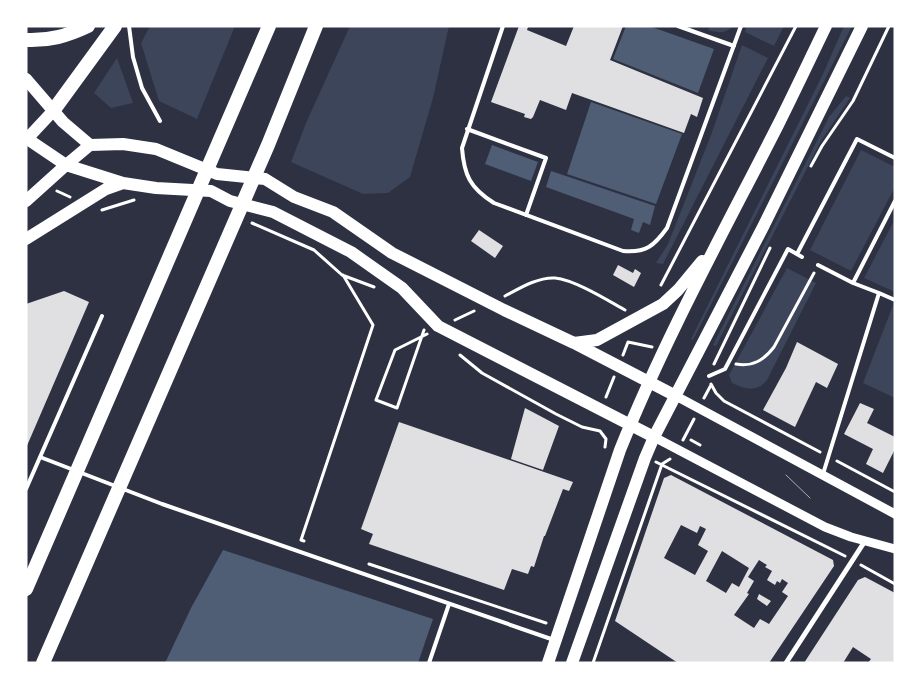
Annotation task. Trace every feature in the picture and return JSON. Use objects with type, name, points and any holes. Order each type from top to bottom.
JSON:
[{"type":"highway","points":[[26,40],[53,39],[71,34],[88,26]]},
{"type":"highway","points":[[53,111],[116,26]]},
{"type":"highway","points":[[26,589],[269,26]]},
{"type":"highway","points":[[43,663],[268,145],[316,26]]},
{"type":"main road","points":[[548,663],[630,424],[717,241],[778,125],[826,26]]},
{"type":"main road","points":[[572,663],[654,437],[763,227],[862,26]]},
{"type":"main road","points":[[26,79],[53,111],[90,145]]},
{"type":"main road","points":[[53,111],[27,138],[66,165],[123,183],[156,188],[211,191],[230,201],[273,212],[351,252],[402,288],[438,326],[601,408],[654,437]]},
{"type":"main road","points":[[26,201],[90,145],[123,144],[156,149],[218,174],[265,180],[294,197],[333,212],[392,253],[676,396]]},
{"type":"main road","points":[[26,239],[106,189],[123,183]]},
{"type":"main road","points":[[574,343],[597,340],[663,304],[678,290],[717,241]]},
{"type":"street","points":[[676,396],[895,514]]},
{"type":"street","points":[[654,437],[825,527],[895,549]]},
{"type":"street","points":[[786,663],[865,541]]},
{"type":"lane","points":[[129,26],[133,57],[142,88],[160,121]]},
{"type":"lane","points":[[503,26],[462,148],[463,164],[468,180],[479,194],[494,203],[623,252],[637,252],[648,248],[659,241],[667,228],[741,26]]},
{"type":"lane","points":[[678,26],[734,46]]},
{"type":"lane","points":[[467,129],[546,158],[526,215]]},
{"type":"lane","points":[[797,254],[856,139],[895,158]]},
{"type":"lane","points":[[853,283],[895,201]]},
{"type":"lane","points":[[709,376],[725,369],[788,249],[802,257]]},
{"type":"lane","points":[[818,264],[853,283],[895,300]]},
{"type":"lane","points":[[822,476],[879,293]]},
{"type":"lane","points":[[26,488],[102,316]]},
{"type":"lane","points":[[40,457],[162,504],[556,640]]},
{"type":"lane","points":[[429,663],[449,604]]},
{"type":"path","points":[[656,291],[667,276],[796,26]]},
{"type":"path","points":[[809,169],[852,100],[889,26]]},
{"type":"path","points":[[45,185],[82,203]]},
{"type":"path","points":[[709,376],[771,245]]},
{"type":"path","points":[[800,299],[818,264]]},
{"type":"path","points":[[310,544],[301,540],[373,325],[342,275]]},
{"type":"path","points":[[626,312],[634,308]]},
{"type":"path","points":[[395,350],[376,400],[398,408],[426,325]]},
{"type":"path","points":[[606,445],[604,434],[593,428],[628,342]]},
{"type":"path","points":[[593,663],[662,464],[675,456],[711,385],[724,401],[895,492]]},
{"type":"path","points":[[691,440],[700,445]]},
{"type":"path","points":[[662,464],[895,584]]},
{"type":"path","points":[[367,563],[546,623]]},
{"type":"shaded area","points":[[150,26],[235,26],[197,119],[159,101],[141,43]]},
{"type":"shaded area","points":[[350,26],[449,26],[433,98],[410,177],[388,193],[363,194],[291,162],[306,123]]},
{"type":"shaded area","points":[[626,26],[649,26],[714,49],[698,93],[613,59]]},
{"type":"shaded area","points":[[710,26],[733,26],[724,32],[718,32],[708,30]]},
{"type":"shaded area","points":[[747,26],[784,26],[774,46],[745,32]]},
{"type":"shaded area","points":[[844,26],[852,26],[693,340],[691,339],[823,74]]},
{"type":"shaded area","points":[[742,45],[768,58],[663,264],[656,263],[668,244],[711,135]]},
{"type":"shaded area","points":[[117,58],[133,103],[111,108],[94,93]]},
{"type":"shaded area","points":[[846,96],[850,98],[821,141],[716,346],[713,345],[829,117]]},
{"type":"shaded area","points":[[591,102],[682,134],[656,204],[567,174]]},
{"type":"shaded area","points":[[492,145],[538,162],[531,181],[485,164]]},
{"type":"shaded area","points":[[861,150],[895,167],[895,187],[851,271],[810,250]]},
{"type":"shaded area","points":[[551,171],[655,206],[650,225],[643,222],[639,233],[631,230],[634,219],[546,187]]},
{"type":"shaded area","points":[[895,219],[895,292],[864,278]]},
{"type":"shaded area","points":[[787,268],[816,283],[767,380],[759,387],[751,389],[732,383],[729,375]]},
{"type":"shaded area","points":[[895,300],[895,398],[863,383]]},
{"type":"shaded area","points":[[223,550],[433,619],[418,663],[165,663],[191,608]]},
{"type":"building","points":[[519,26],[528,27],[527,30],[566,46],[574,26],[623,26],[610,60],[703,98],[697,117],[691,114],[684,133],[572,93],[566,110],[540,100],[531,119],[524,117],[525,114],[491,102]]},
{"type":"building","points":[[479,230],[503,246],[495,258],[471,241]]},
{"type":"building","points":[[618,265],[633,273],[635,269],[641,273],[634,287],[613,275]]},
{"type":"building","points":[[64,291],[89,302],[26,448],[26,304]]},
{"type":"building","points":[[797,342],[838,364],[827,388],[816,382],[795,427],[763,410],[786,368]]},
{"type":"building","points":[[860,403],[874,409],[867,423],[895,437],[895,449],[883,473],[866,464],[873,449],[844,434]]},
{"type":"building","points":[[525,408],[559,426],[543,470],[511,459]]},
{"type":"building","points":[[399,422],[573,482],[569,491],[563,489],[534,567],[531,566],[528,574],[512,569],[504,590],[369,544],[373,534],[361,529]]},
{"type":"building","points":[[671,475],[833,560],[834,566],[769,663],[678,663],[615,621],[664,478]],"holes":[[[681,525],[697,533],[700,526],[706,529],[698,545],[708,551],[695,575],[664,558]],[[722,551],[749,568],[739,587],[732,583],[726,593],[706,581]],[[759,560],[772,571],[767,580],[775,585],[777,581],[780,583],[782,579],[788,583],[782,592],[788,596],[769,624],[760,619],[754,628],[734,615],[749,594],[747,593],[754,581],[748,577]]]},
{"type":"building","points":[[865,577],[895,593],[895,663],[868,663],[871,659],[853,647],[843,663],[804,663],[858,580]]},
{"type":"building","points":[[759,594],[771,601],[767,606],[757,599]]},
{"type":"tram line","points":[[786,475],[810,498]]}]
